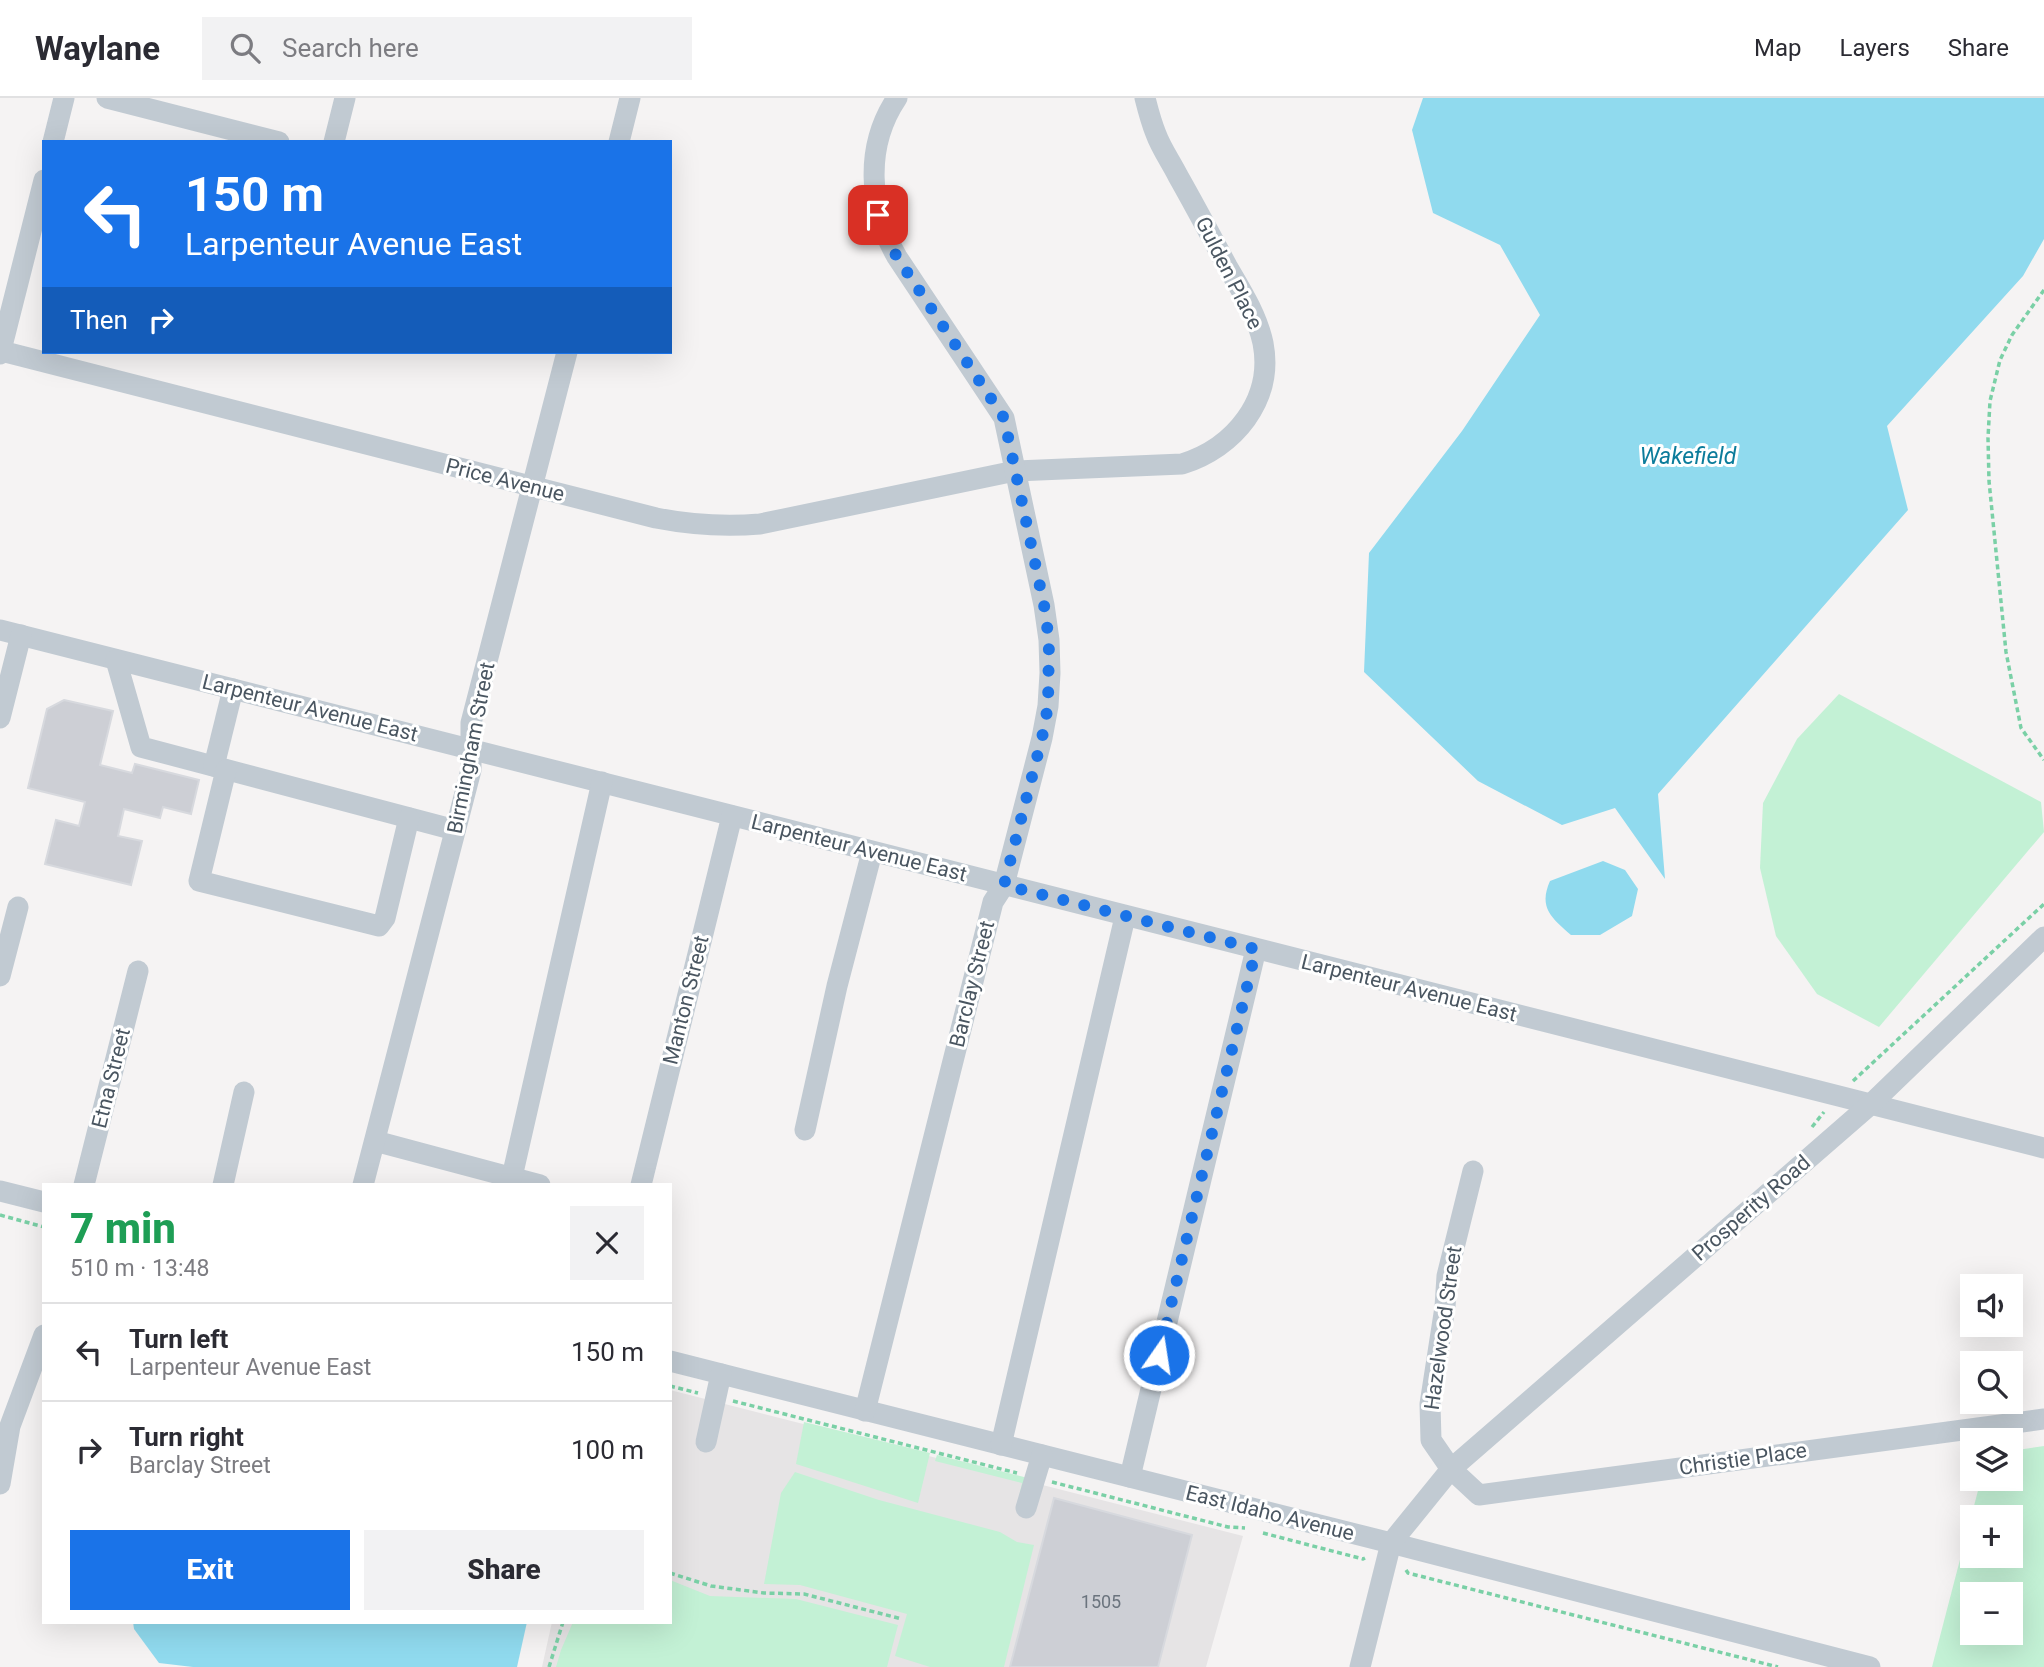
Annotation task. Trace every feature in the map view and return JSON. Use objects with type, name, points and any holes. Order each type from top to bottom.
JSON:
[{"type":"street","points":[[54,140],[64,98]]},
{"type":"street","points":[[107,98],[271,140]]},
{"type":"street","points":[[334,140],[345,98]]},
{"type":"street","points":[[620,140],[630,98]]},
{"type":"street","name":"Barclay Street","points":[[865,1411],[993,902],[1004,885],[1042,738],[1050,673],[1044,605],[1004,418],[897,257],[878,215],[874,170],[877,143],[897,98]]},
{"type":"street","name":"Gulden Place","points":[[1015,471],[1162,466],[1182,464],[1200,458],[1218,448],[1240,428],[1255,404],[1262,385],[1263,345],[1259,326],[1156,136],[1145,98]]},
{"type":"street","points":[[0,353],[42,188]]},
{"type":"street","name":"Price Avenue","points":[[0,353],[656,518],[694,525],[727,527],[760,524],[1015,471]]},
{"type":"street","name":"Birmingham Street","points":[[364,1183],[471,770],[471,723],[567,354]]},
{"type":"street","points":[[0,718],[10,632]]},
{"type":"street","name":"Larpenteur Avenue East","points":[[10,632],[2044,1148]]},
{"type":"street","points":[[116,660],[141,747],[455,830]]},
{"type":"street","points":[[233,689],[199,881],[379,926],[385,918],[409,818]]},
{"type":"street","points":[[512,1177],[601,782]]},
{"type":"street","name":"Manton Street","points":[[641,1183],[732,816]]},
{"type":"street","points":[[805,1130],[837,986],[872,852]]},
{"type":"street","points":[[0,976],[18,907]]},
{"type":"street","points":[[1001,1445],[1125,917]]},
{"type":"street","name":"Prosperity Road","points":[[1451,1469],[1871,1104],[2044,937]]},
{"type":"street","points":[[1130,1477],[1256,949]]},
{"type":"street","name":"Etna Street","points":[[85,1183],[138,971]]},
{"type":"street","points":[[223,1183],[244,1092]]},
{"type":"street","points":[[375,1141],[533,1183]]},
{"type":"street","name":"Hazelwood Street","points":[[1451,1469],[1431,1440],[1430,1404],[1447,1276],[1473,1171]]},
{"type":"street","points":[[0,1191],[42,1202]]},
{"type":"street","points":[[0,1484],[10,1426],[42,1340]]},
{"type":"street","name":"East Idaho Avenue","points":[[672,1362],[1391,1543],[1870,1667]]},
{"type":"street","points":[[706,1442],[721,1374]]},
{"type":"street","name":"Christie Place","points":[[1451,1469],[1479,1494],[2044,1419]]},
{"type":"street","points":[[1026,1508],[1042,1455]]},
{"type":"street","points":[[1360,1667],[1391,1543],[1451,1469]]},
{"type":"path","points":[[2044,290],[2012,335],[2000,360],[1990,401],[1988,438],[1989,481],[2006,652],[2021,728],[2044,760]]},
{"type":"path","points":[[1812,1127],[1837,1096],[2044,904]]},
{"type":"path","points":[[0,1215],[42,1226]]},
{"type":"path","points":[[1406,1570],[1408,1573],[1778,1667]]},
{"type":"path","points":[[672,1574],[711,1586],[764,1593],[804,1594],[902,1619]]},
{"type":"path","points":[[549,1667],[562,1624]]},
{"type":"shaded area","points":[[672,1391],[1243,1536],[1206,1667],[542,1667],[552,1624],[672,1624]]},
{"type":"green space","points":[[1839,694],[2041,802],[2044,832],[1879,1027],[1817,994],[1776,936],[1760,868],[1763,803],[1797,739]]},
{"type":"green space","points":[[804,1422],[930,1453],[918,1503],[796,1464]]},
{"type":"green space","points":[[2044,1446],[2044,1667],[1932,1667],[1960,1560],[1960,1568],[2023,1568],[2023,1505],[1974,1505],[1978,1491],[2023,1491],[2023,1449]]},
{"type":"green space","points":[[937,1455],[1028,1478],[1019,1497],[1022,1483],[935,1461]]},
{"type":"green space","points":[[795,1472],[879,1500],[1000,1532],[1017,1542],[1034,1545],[1004,1667],[930,1667],[895,1656],[907,1614],[800,1585],[764,1584],[781,1493]]},
{"type":"green space","points":[[672,1581],[710,1596],[796,1599],[898,1625],[887,1667],[556,1667],[572,1624],[672,1624]]},
{"type":"water","name":"Wakefield","points":[[1423,98],[2044,98],[2044,239],[2023,276],[1887,426],[1908,510],[1658,794],[1665,879],[1615,808],[1562,825],[1478,781],[1364,672],[1369,553],[1462,431],[1540,315],[1500,245],[1433,213],[1412,130]]},
{"type":"water","points":[[1603,861],[1625,870],[1638,889],[1632,916],[1600,935],[1571,935],[1553,918],[1546,905],[1550,881]]},
{"type":"water","points":[[133,1624],[527,1624],[517,1667],[193,1667],[159,1663],[134,1629]]},
{"type":"building","points":[[64,700],[113,711],[100,765],[132,773],[135,764],[199,780],[191,814],[163,807],[160,818],[124,809],[118,836],[142,841],[131,885],[45,864],[56,820],[79,826],[85,802],[28,788],[47,709]]},
{"type":"building","points":[[1054,1498],[1192,1535],[1158,1667],[1010,1667]]},
{"type":"route","points":[[878,215],[897,257],[1004,418],[1044,605],[1049,640],[1048,706],[1004,885],[1256,949],[1159,1355]]}]
